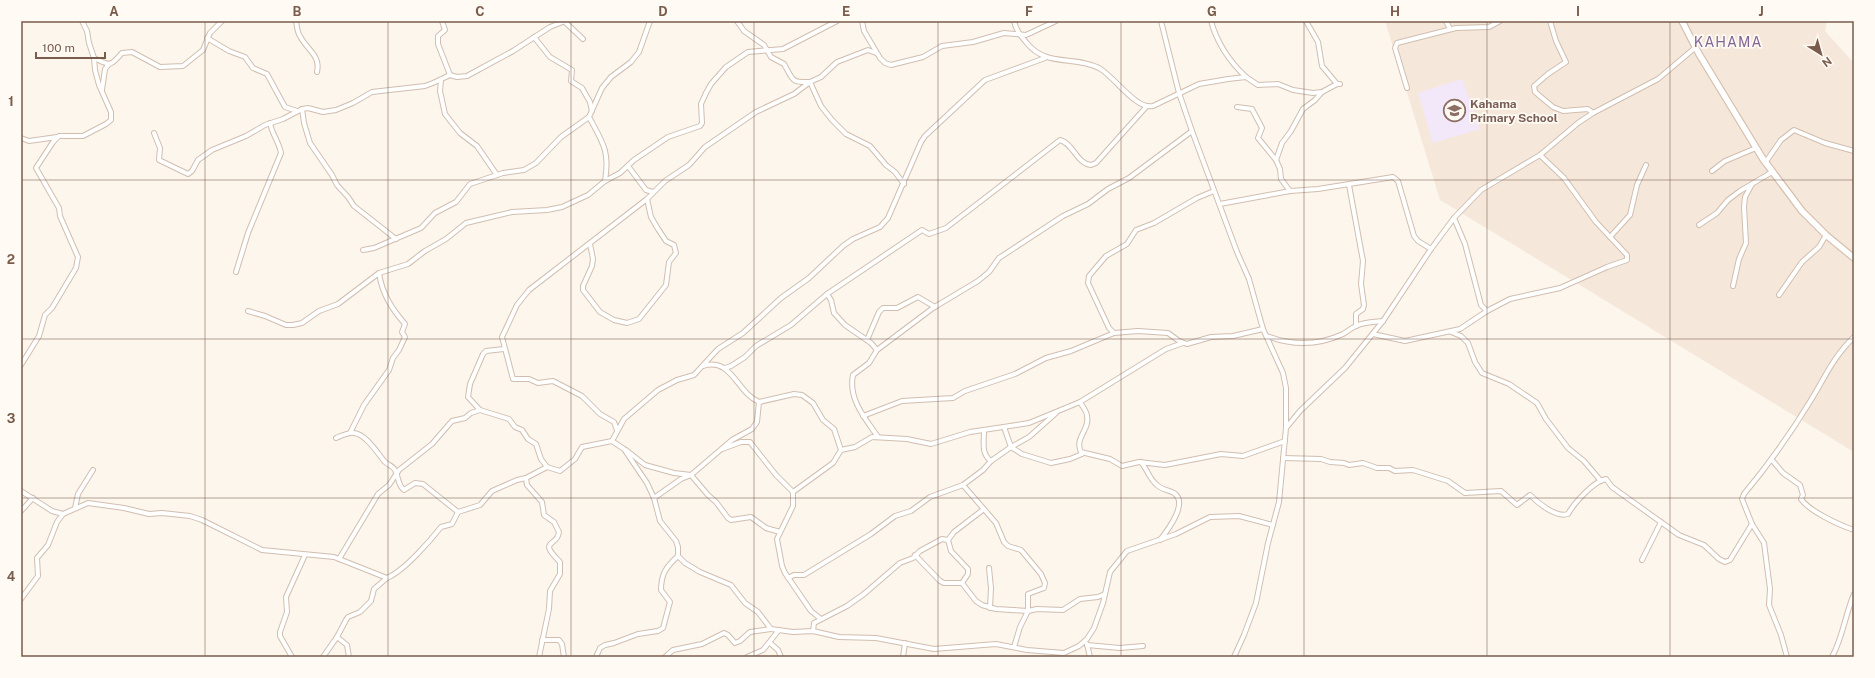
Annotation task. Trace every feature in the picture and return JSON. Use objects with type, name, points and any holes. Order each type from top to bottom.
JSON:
[{"type":"main road","points":[[1682,21],[1765,163],[1802,212],[1826,235],[1854,258]]},
{"type":"street","points":[[21,138],[29,141],[63,135],[83,136],[110,122],[111,112],[95,70],[94,58],[87,31],[82,21]]},
{"type":"street","points":[[94,58],[102,63],[109,64],[114,63],[122,53],[132,52],[160,67],[183,66],[203,50],[207,38],[222,21]]},
{"type":"street","points":[[296,21],[299,35],[315,56],[317,61],[317,72]]},
{"type":"street","points":[[442,21],[445,31],[438,36],[437,40],[450,75]]},
{"type":"street","points":[[154,133],[160,148],[159,160],[188,174],[192,171],[198,160],[208,152],[246,136],[270,123],[283,119],[300,110],[308,108],[318,112],[329,111],[346,107],[372,92],[425,86],[450,75],[457,77],[467,76],[550,27],[565,21],[584,39]]},
{"type":"street","points":[[363,250],[368,250],[421,228],[435,213],[456,202],[470,184],[497,175],[524,170],[536,163],[561,137],[589,117],[602,88],[612,77],[631,62],[639,52],[650,21]]},
{"type":"street","points":[[737,21],[744,31],[764,45],[771,57],[784,64],[791,78],[798,82],[810,82]]},
{"type":"street","points":[[248,311],[286,325],[302,323],[319,311],[338,304],[379,273],[408,264],[466,224],[507,213],[547,210],[562,207],[588,195],[617,175],[639,156],[670,136],[680,134],[700,126],[702,123],[701,104],[716,78],[726,67],[748,52],[783,48],[837,21]]},
{"type":"street","points":[[862,21],[864,30],[876,53],[885,63],[897,64],[927,55],[945,46],[973,42],[1004,33],[1026,35],[1056,21]]},
{"type":"street","points":[[1014,21],[1020,35],[1030,47],[1045,58],[1095,66],[1110,75],[1137,102],[1146,107],[1153,106],[1199,84],[1246,77]]},
{"type":"street","points":[[1161,21],[1179,93],[1214,191],[1249,279],[1263,329],[1279,363],[1285,380],[1286,428],[1281,492],[1256,603],[1234,657]]},
{"type":"street","points":[[1212,21],[1220,43],[1234,65],[1246,77],[1258,85],[1278,84],[1293,90],[1322,92]]},
{"type":"street","points":[[1276,160],[1282,143],[1291,131],[1303,109],[1322,92],[1338,84],[1322,66],[1318,42],[1306,21]]},
{"type":"street","points":[[1446,21],[1450,29]]},
{"type":"street","points":[[1407,88],[1401,73],[1396,44],[1450,29],[1489,28],[1500,21]]},
{"type":"street","points":[[1550,21],[1556,41],[1566,62],[1534,86],[1535,92],[1546,103],[1563,111],[1588,109],[1593,113]]},
{"type":"street","points":[[534,37],[550,56],[572,70],[571,81],[582,88],[590,102],[592,111]]},
{"type":"street","points":[[207,38],[229,51],[245,57],[253,68],[267,74],[285,107],[300,110]]},
{"type":"street","points":[[1286,428],[1300,411],[1345,368],[1373,334],[1454,218],[1481,190],[1540,155],[1578,123],[1593,113],[1658,79],[1696,47]]},
{"type":"street","points":[[617,430],[614,422],[600,414],[582,396],[553,381],[538,383],[529,379],[513,379],[502,337],[503,331],[525,295],[590,244],[598,235],[647,199],[665,181],[690,165],[702,150],[711,143],[756,112],[789,97],[821,76],[840,61],[855,57],[868,50],[876,53]]},
{"type":"street","points":[[612,441],[617,430],[626,417],[660,388],[679,379],[692,376],[718,349],[743,333],[781,298],[810,278],[850,241],[880,227],[888,218],[923,138],[980,84],[990,78],[1045,58]]},
{"type":"street","points":[[102,90],[105,69],[109,64]]},
{"type":"street","points":[[441,80],[440,92],[444,111],[460,133],[477,146],[497,175]]},
{"type":"street","points":[[810,82],[821,106],[832,120],[846,134],[870,146],[886,165],[895,172],[904,184]]},
{"type":"street","points":[[725,368],[731,366],[748,355],[756,346],[791,324],[827,294],[922,230],[929,234],[946,228],[1060,140],[1065,142],[1085,164],[1093,164],[1136,120],[1146,107]]},
{"type":"street","points":[[1236,107],[1249,107],[1252,109],[1262,128],[1258,138],[1276,160],[1280,169],[1281,179],[1290,191]]},
{"type":"street","points":[[300,110],[310,143],[332,174],[336,185],[348,197],[354,206],[396,239]]},
{"type":"street","points":[[589,117],[606,152],[608,165],[605,182]]},
{"type":"street","points":[[236,272],[248,232],[281,153],[280,146],[272,132],[270,123]]},
{"type":"street","points":[[878,437],[863,416],[854,397],[853,377],[869,363],[877,350],[935,307],[958,292],[975,284],[989,272],[999,258],[1063,216],[1088,204],[1108,189],[1136,174],[1192,130]]},
{"type":"street","points":[[1765,163],[1781,140],[1794,130],[1854,151]]},
{"type":"street","points":[[21,365],[39,336],[45,316],[52,308],[78,263],[78,257],[60,216],[59,208],[36,168],[57,137]]},
{"type":"street","points":[[1712,171],[1725,161],[1756,148]]},
{"type":"street","points":[[1373,334],[1405,341],[1464,327],[1487,311],[1512,298],[1560,288],[1607,267],[1627,260],[1627,255],[1596,222],[1564,178],[1540,155]]},
{"type":"street","points":[[1610,237],[1630,215],[1637,185],[1646,164]]},
{"type":"street","points":[[628,166],[643,187],[648,191],[653,192]]},
{"type":"street","points":[[1699,225],[1717,213],[1728,200],[1772,172]]},
{"type":"street","points":[[1220,204],[1290,191],[1349,185],[1382,178],[1395,178],[1414,236],[1418,241],[1431,249]]},
{"type":"street","points":[[1733,286],[1739,259],[1746,243],[1744,207],[1746,197],[1752,184]]},
{"type":"street","points":[[1349,185],[1363,261],[1362,284],[1364,305],[1363,309],[1356,314],[1356,326]]},
{"type":"street","points":[[1114,333],[1109,328],[1088,283],[1089,276],[1106,256],[1127,244],[1136,230],[1154,223],[1203,195],[1214,191]]},
{"type":"street","points":[[590,244],[592,266],[583,286],[583,290],[598,310],[606,316],[627,323],[639,319],[666,285],[669,262],[676,253],[674,245],[665,240],[652,219],[647,199]]},
{"type":"street","points":[[1454,218],[1466,247],[1481,305],[1487,311]]},
{"type":"street","points":[[1779,295],[1802,262],[1819,247],[1826,235]]},
{"type":"street","points":[[350,433],[364,405],[389,370],[393,358],[399,350],[405,337],[402,332],[404,324],[390,306],[380,283],[379,273]]},
{"type":"street","points":[[827,294],[831,300],[834,313],[845,325],[867,340],[877,350]]},
{"type":"street","points":[[867,340],[879,312],[883,308],[897,308],[918,298],[935,307]]},
{"type":"street","points":[[1267,336],[1285,343],[1298,344],[1322,341],[1338,336],[1356,326],[1368,322],[1383,321]]},
{"type":"street","points":[[793,492],[833,462],[841,450],[855,446],[869,438],[878,437],[931,444],[970,432],[1004,428],[1029,422],[1080,402],[1166,349],[1215,336],[1233,336],[1263,329]]},
{"type":"street","points":[[863,416],[902,401],[953,398],[965,391],[1015,374],[1046,358],[1071,351],[1114,333],[1138,331],[1168,333],[1183,344]]},
{"type":"street","points":[[1450,331],[1461,336],[1468,344],[1475,362],[1482,373],[1509,384],[1537,403],[1546,419],[1568,448],[1584,460],[1601,481]]},
{"type":"street","points":[[1787,657],[1782,635],[1769,608],[1770,589],[1764,543],[1752,524],[1742,499],[1744,494],[1772,460],[1837,355],[1854,337]]},
{"type":"street","points":[[504,349],[485,352],[476,368],[467,395],[470,401],[480,410],[509,419],[515,427],[522,430],[528,439],[536,444],[541,459],[547,467],[560,471],[575,459],[582,447],[612,441],[645,465],[674,473],[691,475],[731,520],[751,517],[766,528],[780,532]]},
{"type":"street","points":[[703,366],[716,364],[725,368],[752,398],[759,402],[794,394],[802,395],[814,405],[822,420],[834,429],[841,450]]},
{"type":"street","points":[[654,498],[681,479],[691,475],[732,440],[754,427],[758,415],[759,402]]},
{"type":"street","points":[[1080,402],[1088,418],[1078,441],[1078,447],[1082,454]]},
{"type":"street","points":[[339,559],[378,494],[389,485],[397,474],[425,448],[432,444],[452,421],[464,418],[471,413],[480,410]]},
{"type":"street","points":[[788,578],[794,575],[804,575],[871,534],[895,516],[911,511],[930,497],[963,485],[983,470],[991,461],[1011,447],[1025,440],[1059,410]]},
{"type":"street","points":[[1004,428],[1011,447],[1022,454],[1047,462],[1070,459],[1082,454],[1110,459],[1122,466],[1141,462],[1165,465],[1217,455],[1243,456],[1284,441]]},
{"type":"street","points":[[984,431],[984,450],[986,456],[991,461]]},
{"type":"street","points":[[336,438],[350,433],[356,433],[362,436],[379,452],[397,474],[398,483],[404,490],[415,483],[423,484],[458,512]]},
{"type":"street","points":[[718,451],[741,442],[750,442],[776,475],[793,492],[793,506],[777,539],[783,570],[811,611],[821,619]]},
{"type":"street","points":[[624,449],[647,483],[654,498],[660,521],[676,541],[678,556],[683,562],[700,572],[731,585],[745,603],[758,612],[771,629]]},
{"type":"street","points":[[1283,458],[1321,459],[1349,465],[1364,463],[1377,468],[1389,468],[1394,471],[1413,470],[1448,481],[1465,493],[1501,491],[1517,505],[1530,495],[1550,510],[1563,515],[1568,514],[1573,505],[1585,493],[1606,479],[1612,487],[1680,536],[1704,545],[1719,559],[1725,562],[1730,560],[1752,524]]},
{"type":"street","points":[[1772,460],[1784,474],[1800,485],[1803,494],[1801,499],[1805,505],[1826,518],[1854,530]]},
{"type":"street","points":[[1141,462],[1156,485],[1175,493],[1177,498],[1178,510],[1175,519],[1160,540]]},
{"type":"street","points":[[324,657],[347,618],[360,612],[371,601],[374,589],[387,578],[397,573],[434,537],[441,527],[452,524],[458,512],[480,505],[492,491],[517,480],[526,478],[547,467]]},
{"type":"street","points":[[74,508],[78,494],[93,470]]},
{"type":"street","points":[[526,478],[528,485],[542,502],[544,515],[554,522],[559,532],[558,536],[549,544],[551,554],[560,562],[560,574],[550,591],[539,657]]},
{"type":"street","points":[[963,485],[998,527],[1004,542],[1008,546],[1021,550],[1045,580],[1046,585],[1042,590],[1028,594],[1028,611],[1020,627],[1014,647]]},
{"type":"street","points":[[21,491],[52,512],[63,514]]},
{"type":"street","points":[[21,511],[33,498]]},
{"type":"street","points":[[21,599],[38,576],[37,558],[48,545],[57,522],[63,514],[86,503],[124,508],[149,514],[162,513],[190,516],[202,520],[262,550],[318,555],[339,559],[387,578]]},
{"type":"street","points":[[948,540],[954,532],[984,509]]},
{"type":"street","points":[[665,657],[673,650],[702,644],[724,633],[735,642],[753,631],[771,629],[793,632],[813,631],[839,638],[869,637],[941,650],[990,644],[1027,650],[1064,653],[1074,649],[1086,639],[1096,622],[1110,572],[1124,554],[1130,550],[1160,540],[1210,517],[1239,516],[1273,525]]},
{"type":"street","points":[[1642,560],[1661,522]]},
{"type":"street","points":[[813,631],[813,624],[847,606],[900,564],[942,539],[948,540]]},
{"type":"street","points":[[948,540],[951,552],[968,569],[968,574],[962,583]]},
{"type":"street","points":[[292,657],[280,636],[280,632],[287,612],[286,597],[305,555]]},
{"type":"street","points":[[915,555],[940,581],[944,583],[962,583]]},
{"type":"street","points":[[596,657],[600,648],[605,645],[638,634],[658,631],[663,628],[670,602],[661,590],[662,576],[666,567],[678,556]]},
{"type":"street","points":[[989,568],[991,588],[990,608]]},
{"type":"street","points":[[962,583],[976,601],[990,608],[1028,611],[1037,609],[1063,610],[1080,599],[1098,597],[1105,594]]},
{"type":"street","points":[[1832,657],[1842,635],[1854,596]]},
{"type":"street","points":[[748,657],[760,653],[770,643],[779,630]]},
{"type":"street","points":[[337,637],[347,645],[350,657]]},
{"type":"street","points":[[1086,639],[1090,657]]},
{"type":"street","points":[[542,640],[559,640],[562,644],[564,657]]},
{"type":"street","points":[[770,643],[778,650],[781,657]]},
{"type":"street","points":[[903,657],[905,643]]},
{"type":"street","points":[[1087,645],[1120,648],[1143,646]]},
{"type":"shaded area","points":[[1385,21],[1827,21],[1825,31],[1854,63],[1854,452],[1440,200]]},
{"type":"shaded area","points":[[1462,79],[1480,129],[1433,143],[1418,93]]},
{"type":"place","name":"Kahama Primary School","points":[[1454,111]]},
{"type":"district","name":"KAHAMA","points":[[1728,42]]}]
